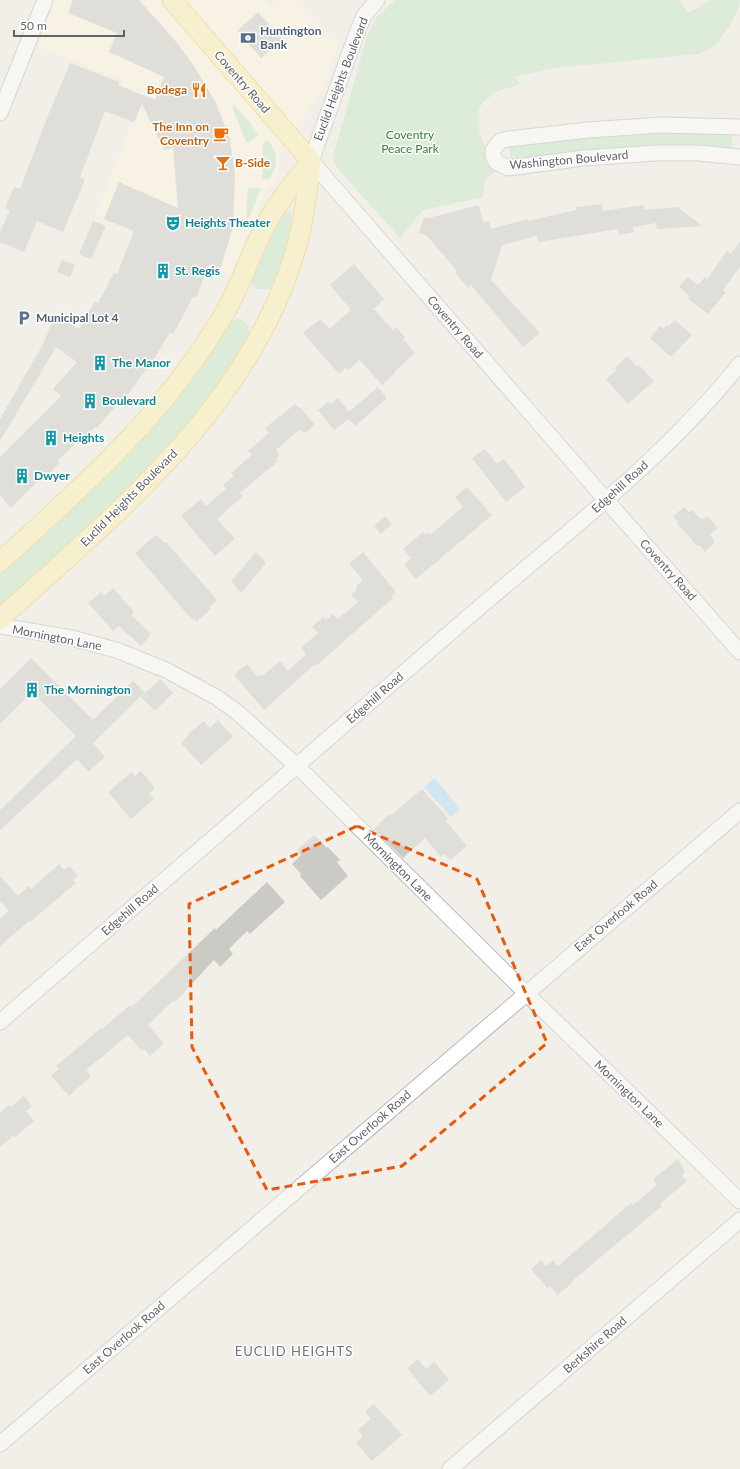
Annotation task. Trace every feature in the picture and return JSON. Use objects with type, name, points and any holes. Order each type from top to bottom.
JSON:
[{"type":"main road","name":"Coventry Road","points":[[172,0],[311,162]]},
{"type":"main road","name":"Euclid Heights Boulevard","points":[[0,562],[110,459],[147,420],[172,389],[206,342],[233,298],[269,218],[282,197],[311,162]]},
{"type":"main road","name":"Euclid Heights Boulevard","points":[[0,619],[150,481],[195,430],[230,383],[253,348],[289,272],[303,222],[311,162]]},
{"type":"street","points":[[0,114],[45,0]]},
{"type":"street","name":"Euclid Heights Boulevard","points":[[311,162],[358,30],[364,16],[376,0]]},
{"type":"street","name":"Washington Boulevard","points":[[740,127],[661,125],[588,130],[508,138],[500,141],[493,150],[493,156],[496,162],[508,168],[584,158],[656,153],[698,153],[740,156]]},
{"type":"street","name":"Coventry Road","points":[[311,162],[740,652]]},
{"type":"street","name":"Edgehill Road","points":[[0,1022],[515,577],[628,482],[672,439],[723,385],[740,364]]},
{"type":"street","name":"Mornington Lane","points":[[0,626],[72,638],[116,650],[166,670],[216,697],[237,712],[297,766],[526,993],[740,1201]]},
{"type":"street","name":"East Overlook Road","points":[[0,1444],[740,811]]},
{"type":"street","name":"Berkshire Road","points":[[450,1469],[740,1220]]},
{"type":"highlighted area","points":[[357,826],[477,879],[547,1043],[402,1166],[267,1190],[192,1047],[189,904]]},
{"type":"shaded area","points":[[54,0],[264,0],[273,10],[284,0],[294,0],[329,39],[339,40],[324,87],[279,149],[280,167],[275,187],[268,187],[231,273],[185,256],[134,231],[95,216],[132,122],[134,122],[145,96],[123,86],[124,83],[121,80],[38,46],[53,10],[50,8]]},
{"type":"green space","name":"Coventry Peace Park","points":[[395,0],[680,0],[688,13],[711,0],[740,0],[735,17],[716,44],[699,54],[554,68],[515,77],[520,84],[496,92],[483,102],[479,109],[479,131],[494,172],[485,181],[483,197],[423,210],[400,238],[339,170],[333,157],[367,36],[377,17]]},
{"type":"green space","points":[[234,105],[253,126],[252,128],[258,135],[250,142],[246,142],[232,107]]},
{"type":"green space","points":[[657,131],[732,134],[731,151],[511,162],[509,147],[549,139]]},
{"type":"green space","points":[[267,140],[275,151],[276,164],[269,179],[262,179],[263,143]]},
{"type":"green space","points":[[248,188],[261,188],[249,218],[246,217]]},
{"type":"green space","points":[[282,210],[292,213],[290,233],[275,285],[270,289],[257,289],[252,285],[251,279]]},
{"type":"green space","points":[[239,319],[244,321],[247,325],[250,334],[212,394],[184,430],[141,477],[0,608],[0,573],[26,548],[226,323]]},
{"type":"water","points":[[434,778],[460,809],[451,817],[424,787]]},
{"type":"building","points":[[73,0],[139,0],[178,44],[194,66],[215,101],[230,139],[235,175],[233,227],[220,270],[209,265],[196,298],[193,297],[173,334],[170,332],[150,366],[149,365],[126,397],[124,396],[97,428],[95,427],[77,445],[76,443],[57,461],[59,463],[50,473],[37,482],[11,508],[0,495],[0,457],[61,396],[53,389],[77,362],[56,347],[0,441],[0,419],[42,346],[56,314],[79,329],[95,302],[98,303],[114,273],[117,274],[134,231],[104,219],[119,182],[178,208],[173,148],[164,150],[142,104],[134,122],[105,111],[80,177],[85,180],[63,232],[37,221],[24,252],[0,242],[0,232],[10,210],[5,208],[14,187],[20,189],[70,63],[119,82],[118,85],[155,100],[164,77],[109,52],[117,33],[68,13]]},
{"type":"building","points":[[258,12],[282,39],[261,58],[237,31]]},
{"type":"building","points":[[602,204],[603,211],[644,205],[645,210],[677,207],[703,226],[657,229],[656,223],[633,227],[634,232],[619,235],[618,229],[538,242],[537,236],[502,245],[491,280],[540,333],[523,347],[471,285],[468,288],[455,273],[457,271],[427,236],[419,233],[424,217],[429,218],[479,205],[483,222],[489,221],[491,229],[528,219],[528,221],[576,210],[576,207]]},
{"type":"building","points":[[93,221],[106,226],[91,259],[79,254]]},
{"type":"building","points":[[740,241],[740,267],[725,287],[723,291],[726,292],[708,314],[688,299],[690,296],[679,287],[687,277],[698,285],[705,277],[707,279],[727,251],[731,254]]},
{"type":"building","points":[[62,260],[75,265],[70,277],[57,272]]},
{"type":"building","points":[[354,264],[384,299],[374,309],[393,330],[396,327],[405,337],[403,339],[415,353],[382,385],[360,360],[348,370],[346,368],[339,374],[303,333],[320,319],[329,329],[351,310],[330,285]]},
{"type":"building","points":[[675,320],[692,335],[671,357],[650,338],[660,326],[663,329],[667,325],[668,327]]},
{"type":"building","points":[[627,356],[637,367],[639,365],[654,381],[628,404],[606,379],[617,370],[615,368]]},
{"type":"building","points":[[378,387],[387,398],[355,426],[349,419],[334,430],[318,410],[329,401],[331,404],[338,398],[349,412]]},
{"type":"building","points":[[295,404],[299,408],[300,407],[315,425],[305,433],[299,430],[276,450],[279,454],[276,459],[278,461],[240,493],[243,496],[217,519],[235,539],[215,556],[181,516],[201,499],[206,506],[226,489],[223,485],[234,476],[231,473],[252,455],[248,451],[269,433],[265,428]]},
{"type":"building","points":[[485,449],[497,464],[504,459],[525,487],[506,502],[472,458]]},
{"type":"building","points":[[467,487],[492,515],[416,579],[404,565],[411,558],[403,549],[423,532],[426,535],[428,532],[430,535],[463,507],[455,497]]},
{"type":"building","points":[[684,507],[689,512],[692,510],[702,520],[707,516],[718,528],[710,535],[715,542],[705,552],[699,545],[697,546],[677,523],[678,522],[673,516]]},
{"type":"building","points":[[385,516],[392,524],[381,534],[374,526]]},
{"type":"building","points":[[156,535],[164,543],[166,542],[217,600],[209,607],[211,609],[196,622],[194,618],[192,620],[135,553]]},
{"type":"building","points":[[256,552],[266,563],[241,593],[231,581]]},
{"type":"building","points":[[363,552],[396,592],[392,596],[393,598],[316,666],[315,664],[264,710],[234,675],[247,664],[258,677],[261,675],[262,676],[280,661],[288,671],[306,654],[301,648],[318,633],[312,627],[323,617],[326,620],[333,614],[338,619],[358,602],[351,594],[356,590],[357,585],[363,580],[349,564]]},
{"type":"building","points":[[113,588],[134,612],[131,615],[151,634],[141,646],[119,626],[113,631],[88,603],[101,592],[104,596]]},
{"type":"building","points":[[31,658],[93,720],[133,681],[145,692],[93,743],[105,757],[88,772],[77,759],[0,830],[0,810],[76,736],[32,692],[0,724],[0,689]]},
{"type":"building","points":[[160,679],[173,693],[155,711],[141,697]]},
{"type":"building","points":[[218,720],[233,737],[201,765],[181,743],[189,735],[188,734],[204,721],[210,728]]},
{"type":"building","points":[[141,771],[155,788],[149,793],[154,799],[131,819],[108,792],[132,772],[135,776]]},
{"type":"building","points":[[422,789],[448,818],[446,821],[467,846],[450,860],[445,854],[441,857],[425,838],[403,858],[374,829],[389,814],[390,816]]},
{"type":"building","points":[[314,835],[340,860],[337,862],[348,876],[321,900],[300,876],[301,874],[292,864],[301,855],[297,850]]},
{"type":"building","points":[[59,864],[64,870],[69,866],[78,876],[73,880],[76,883],[0,946],[0,919],[9,911],[0,901],[0,876],[18,896],[29,886],[31,889]]},
{"type":"building","points":[[267,882],[285,902],[250,934],[247,931],[229,949],[233,954],[220,967],[214,960],[175,1002],[174,1000],[148,1025],[164,1043],[150,1056],[144,1049],[142,1051],[128,1035],[86,1070],[91,1076],[69,1096],[51,1076],[59,1069],[56,1066],[130,1005],[132,1007],[215,928],[216,930]]},
{"type":"building","points":[[24,1096],[32,1106],[26,1111],[34,1121],[0,1147],[0,1113],[9,1105],[11,1107]]},
{"type":"building","points":[[678,1159],[685,1172],[682,1175],[687,1181],[660,1204],[662,1206],[572,1281],[573,1282],[558,1295],[550,1286],[547,1288],[531,1269],[541,1260],[546,1266],[553,1260],[558,1266],[631,1203],[633,1205],[657,1185],[653,1179]]},
{"type":"building","points":[[418,1359],[426,1369],[434,1361],[449,1380],[430,1396],[407,1368]]},
{"type":"building","points":[[374,1404],[402,1435],[372,1461],[356,1443],[363,1436],[358,1430],[371,1419],[365,1412]]},
{"type":"place","name":"Huntington Bank","points":[[248,38]]},
{"type":"place","name":"Bodega","points":[[199,90]]},
{"type":"place","name":"The Inn on Coventry","points":[[221,134]]},
{"type":"place","name":"B-Side","points":[[223,163]]},
{"type":"place","name":"Heights Theater","points":[[173,223]]},
{"type":"place","name":"St. Regis","points":[[163,271]]},
{"type":"place","name":"Municipal Lot 4","points":[[24,318]]},
{"type":"place","name":"The Manor","points":[[100,363]]},
{"type":"place","name":"Boulevard","points":[[90,401]]},
{"type":"place","name":"Heights","points":[[51,438]]},
{"type":"place","name":"Dwyer","points":[[22,476]]},
{"type":"place","name":"The Mornington","points":[[32,690]]},
{"type":"district","name":"EUCLID HEIGHTS","points":[[294,1351]]}]
